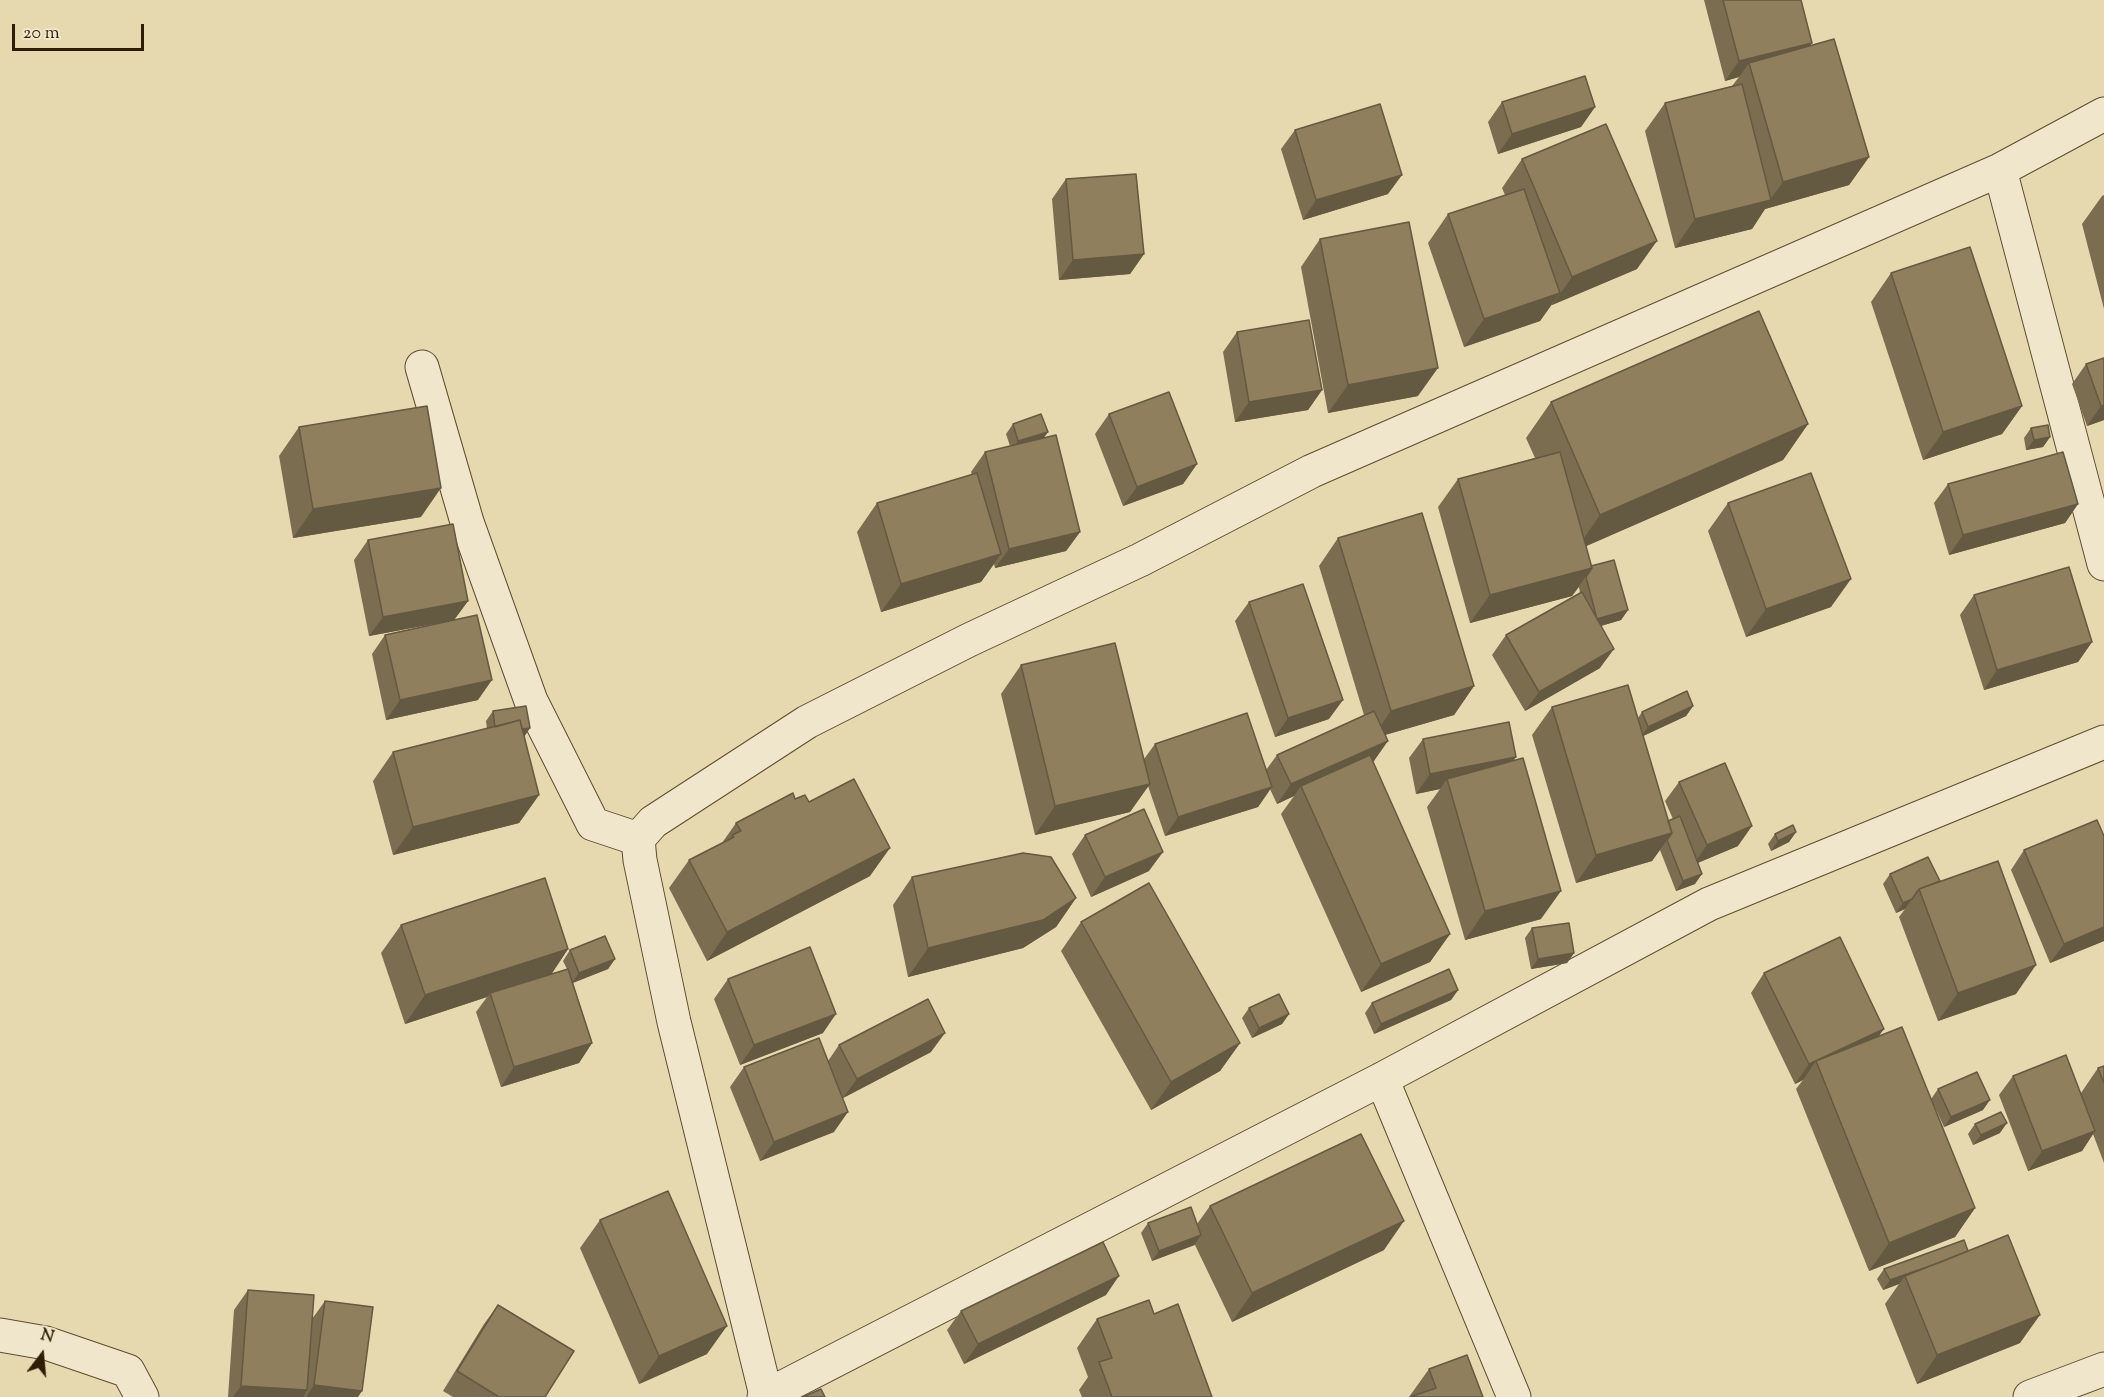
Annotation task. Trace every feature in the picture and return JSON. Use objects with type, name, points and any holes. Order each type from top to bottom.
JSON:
[{"type":"street","points":[[2104,114],[2000,170],[1312,471],[1140,560],[969,640],[807,722],[653,822],[638,839],[640,860],[674,1022],[765,1396],[1382,1079],[1708,904],[2104,742]]},
{"type":"street","points":[[2000,170],[2104,564]]},
{"type":"street","points":[[422,368],[467,522],[531,701],[593,824],[638,839]]},
{"type":"street","points":[[1382,1079],[1514,1397]]},
{"type":"street","points":[[0,1335],[46,1343],[128,1371],[142,1397]]},
{"type":"street","points":[[2030,1397],[2104,1369]]},
{"type":"building","points":[[1723,0],[1801,0],[1812,43],[1739,61]]},
{"type":"building","points":[[1834,39],[1869,157],[1783,182],[1749,63]]},
{"type":"building","points":[[1585,76],[1595,107],[1512,134],[1502,102]]},
{"type":"building","points":[[1742,84],[1771,200],[1695,219],[1665,103]]},
{"type":"building","points":[[1380,104],[1402,175],[1316,200],[1295,130]]},
{"type":"building","points":[[1606,124],[1657,241],[1572,277],[1522,159]]},
{"type":"building","points":[[1136,174],[1144,254],[1073,260],[1066,179]]},
{"type":"building","points":[[1524,189],[1560,293],[1484,319],[1448,214]]},
{"type":"building","points":[[1409,222],[1438,368],[1348,385],[1320,239]]},
{"type":"building","points":[[1970,247],[2022,406],[1943,432],[1891,273]]},
{"type":"building","points":[[1759,311],[1808,424],[1600,515],[1551,402]]},
{"type":"building","points":[[1309,320],[1322,390],[1249,402],[1237,332]]},
{"type":"building","points":[[2104,358],[2104,405],[2101,406],[2086,364]]},
{"type":"building","points":[[1169,392],[1197,464],[1137,487],[1109,414]]},
{"type":"building","points":[[427,406],[441,488],[313,509],[299,427]]},
{"type":"building","points":[[1041,414],[1048,432],[1018,441],[1013,424]]},
{"type":"building","points":[[2048,425],[2050,437],[2034,440],[2031,428]]},
{"type":"building","points":[[1056,435],[1080,532],[1009,549],[985,452]]},
{"type":"building","points":[[1560,452],[1592,568],[1490,595],[1458,479]]},
{"type":"building","points":[[2063,452],[2078,504],[1963,535],[1948,484]]},
{"type":"building","points":[[977,473],[1001,554],[901,584],[877,503]]},
{"type":"building","points":[[1811,473],[1851,579],[1766,609],[1728,503]]},
{"type":"building","points":[[1422,513],[1474,686],[1391,711],[1338,538]]},
{"type":"building","points":[[453,524],[468,601],[383,617],[368,540]]},
{"type":"building","points":[[1614,560],[1628,610],[1597,619],[1586,577],[1591,566]]},
{"type":"building","points":[[2069,567],[2092,642],[1997,670],[1974,595]]},
{"type":"building","points":[[1303,584],[1343,700],[1288,718],[1249,602]]},
{"type":"building","points":[[1582,592],[1614,649],[1539,692],[1506,635]]},
{"type":"building","points":[[477,615],[492,680],[400,700],[385,635]]},
{"type":"building","points":[[1115,643],[1150,784],[1055,806],[1021,665]]},
{"type":"building","points":[[1628,685],[1672,833],[1596,855],[1552,707]]},
{"type":"building","points":[[1687,691],[1693,706],[1648,727],[1642,712]]},
{"type":"building","points":[[526,706],[530,728],[522,729],[520,720],[495,727],[493,711]]},
{"type":"building","points":[[1374,711],[1388,741],[1291,784],[1277,755]]},
{"type":"building","points":[[1247,713],[1272,787],[1178,817],[1155,744]]},
{"type":"building","points":[[520,720],[539,795],[413,827],[393,752]]},
{"type":"building","points":[[1509,722],[1516,757],[1430,774],[1423,739]]},
{"type":"building","points":[[1370,755],[1450,934],[1381,964],[1301,786]]},
{"type":"building","points":[[1523,758],[1561,891],[1485,911],[1447,779]]},
{"type":"building","points":[[1725,763],[1752,826],[1707,845],[1679,782]]},
{"type":"building","points":[[854,779],[890,848],[727,932],[689,860],[734,837],[732,835],[741,831],[736,823],[793,793],[795,799],[805,795],[809,802]]},
{"type":"building","points":[[1144,809],[1163,852],[1105,877],[1085,835]]},
{"type":"building","points":[[1680,816],[1702,874],[1683,881],[1667,840],[1672,833],[1668,821]]},
{"type":"building","points":[[2097,820],[2104,836],[2104,927],[2064,944],[2024,850]]},
{"type":"building","points":[[1793,825],[1796,832],[1778,841],[1775,834]]},
{"type":"building","points":[[1023,853],[1051,857],[1076,898],[1043,920],[928,948],[912,877]]},
{"type":"building","points":[[1928,857],[1940,881],[1919,889],[1912,899],[1903,903],[1890,874]]},
{"type":"building","points":[[1998,861],[2036,965],[1958,993],[1919,889]]},
{"type":"building","points":[[545,878],[568,949],[425,995],[401,925]]},
{"type":"building","points":[[1149,883],[1240,1043],[1171,1082],[1081,922]]},
{"type":"building","points":[[1569,923],[1574,953],[1538,959],[1532,928]]},
{"type":"building","points":[[605,936],[615,959],[579,973],[570,950]]},
{"type":"building","points":[[1840,937],[1884,1029],[1809,1064],[1764,973]]},
{"type":"building","points":[[810,947],[836,1014],[754,1045],[728,979]]},
{"type":"building","points":[[568,969],[592,1043],[514,1067],[490,993]]},
{"type":"building","points":[[1449,969],[1458,990],[1381,1024],[1372,1003]]},
{"type":"building","points":[[1279,994],[1289,1014],[1259,1028],[1249,1008]]},
{"type":"building","points":[[928,999],[945,1033],[857,1079],[839,1045]]},
{"type":"building","points":[[1902,1027],[1975,1208],[1889,1243],[1816,1061]]},
{"type":"building","points":[[819,1038],[848,1112],[774,1142],[744,1067]]},
{"type":"building","points":[[2066,1055],[2095,1131],[2042,1151],[2013,1076]]},
{"type":"building","points":[[2104,1066],[2104,1083],[2098,1068]]},
{"type":"building","points":[[1977,1072],[1990,1100],[1951,1117],[1938,1089]]},
{"type":"building","points":[[2001,1112],[2007,1123],[1981,1135],[1975,1124]]},
{"type":"building","points":[[1361,1134],[1404,1221],[1252,1293],[1210,1206]]},
{"type":"building","points":[[668,1191],[727,1326],[659,1356],[600,1220]]},
{"type":"building","points":[[1191,1207],[1201,1235],[1159,1251],[1148,1223]]},
{"type":"building","points":[[2008,1235],[2040,1315],[1937,1355],[1905,1276]]},
{"type":"building","points":[[1964,1240],[1968,1251],[1941,1262],[1890,1280],[1884,1269]]},
{"type":"building","points":[[1103,1242],[1119,1276],[978,1344],[961,1311]]},
{"type":"building","points":[[248,1290],[314,1295],[307,1390],[241,1386]]},
{"type":"building","points":[[1149,1300],[1154,1314],[1178,1304],[1212,1397],[1112,1397],[1099,1362],[1112,1358],[1097,1319]]},
{"type":"building","points":[[325,1301],[373,1307],[362,1391],[314,1385]]},
{"type":"building","points":[[498,1305],[574,1351],[545,1397],[499,1397],[457,1371]]},
{"type":"building","points":[[1467,1355],[1483,1397],[1410,1397],[1436,1388],[1429,1369]]},
{"type":"building","points":[[821,1389],[825,1397],[803,1397]]}]
